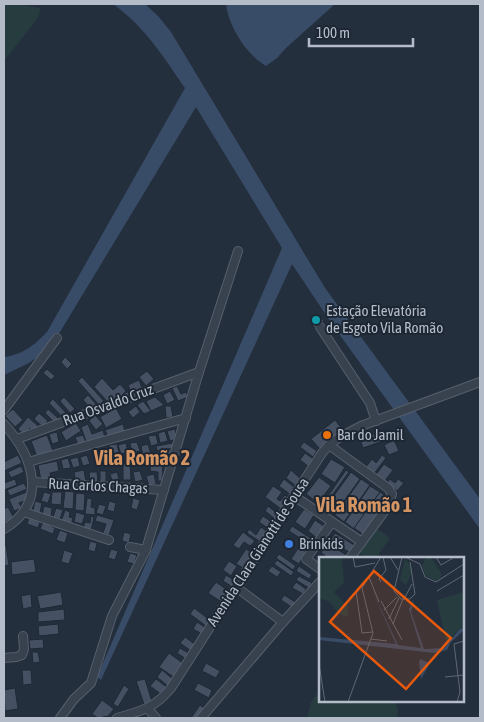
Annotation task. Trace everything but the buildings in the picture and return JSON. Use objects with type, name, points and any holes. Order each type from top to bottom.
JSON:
[{"type":"street","points":[[60,718],[74,699],[91,682],[112,616],[146,550],[199,372],[238,251]]},
{"type":"street","points":[[320,327],[370,403],[376,421]]},
{"type":"street","points":[[4,410],[57,338]]},
{"type":"street","name":"Rua Osvaldo Cruz","points":[[17,439],[199,372]]},
{"type":"street","name":"Avenida Clara Gianotti de Sousa","points":[[117,718],[148,709],[157,703],[171,688],[294,496],[329,445],[352,430],[480,382]]},
{"type":"street","points":[[28,462],[186,418]]},
{"type":"street","points":[[4,529],[24,512],[28,505],[33,482],[28,462],[17,439],[5,428]]},
{"type":"street","points":[[329,445],[388,488],[392,494],[389,504],[351,557]]},
{"type":"street","name":"Rua Carlos Chagas","points":[[33,482],[164,490]]},
{"type":"street","points":[[294,496],[362,542]]},
{"type":"street","points":[[24,512],[109,540]]},
{"type":"street","points":[[319,568],[306,559],[332,522]]},
{"type":"street","points":[[130,547],[146,550]]},
{"type":"street","points":[[201,718],[319,583]]},
{"type":"street","points":[[236,587],[283,622]]},
{"type":"street","points":[[4,658],[16,657],[22,654],[24,649],[23,636]]},
{"type":"street","points":[[148,709],[156,718]]},
{"type":"green space","points":[[4,4],[18,4],[41,8],[37,19],[4,61]]},
{"type":"green space","points":[[375,527],[390,538],[377,557],[366,557],[358,552]]},
{"type":"green space","points":[[319,691],[319,702],[395,702],[398,710],[397,718],[307,718],[311,702]]},
{"type":"water","points":[[113,4],[145,4],[171,32],[325,288],[480,499],[480,529],[334,327],[292,264],[101,680],[97,677],[282,248],[196,107],[60,332],[41,355],[4,375],[4,357],[28,349],[47,332],[185,88],[144,32]]},
{"type":"water","points":[[226,4],[335,4],[266,66],[245,47],[231,22]]},
{"type":"place","name":"Estação Elevatória de Esgoto Vila Romão","points":[[316,320]]},
{"type":"place","name":"Bar do Jamil","points":[[327,435]]},
{"type":"place","name":"Brinkids","points":[[289,544]]},
{"type":"district","name":"Vila Romão 2","points":[[142,458]]},
{"type":"district","name":"Vila Romão 1","points":[[364,505]]}]
